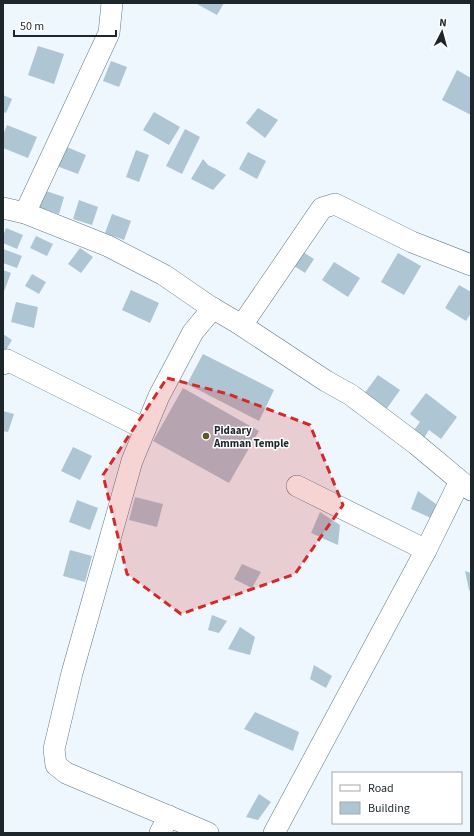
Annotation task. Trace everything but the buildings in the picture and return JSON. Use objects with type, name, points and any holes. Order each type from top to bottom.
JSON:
[{"type":"street","points":[[112,3],[109,33],[10,212],[108,246],[164,275],[326,381],[351,395],[382,417],[465,485],[426,550],[274,833]]},
{"type":"street","points":[[242,325],[322,208],[335,204],[412,242],[471,265]]},
{"type":"street","points":[[208,833],[164,825],[66,773],[56,765],[54,749],[72,673],[132,461],[160,396],[193,332],[213,308]]},
{"type":"street","points":[[3,364],[7,360],[145,430]]},
{"type":"street","points":[[297,486],[426,550]]},
{"type":"highlighted area","points":[[167,378],[228,394],[310,425],[343,505],[295,574],[181,614],[127,574],[103,475]]},
{"type":"place","name":"Pidaary Amman Temple","points":[[206,436]]}]
